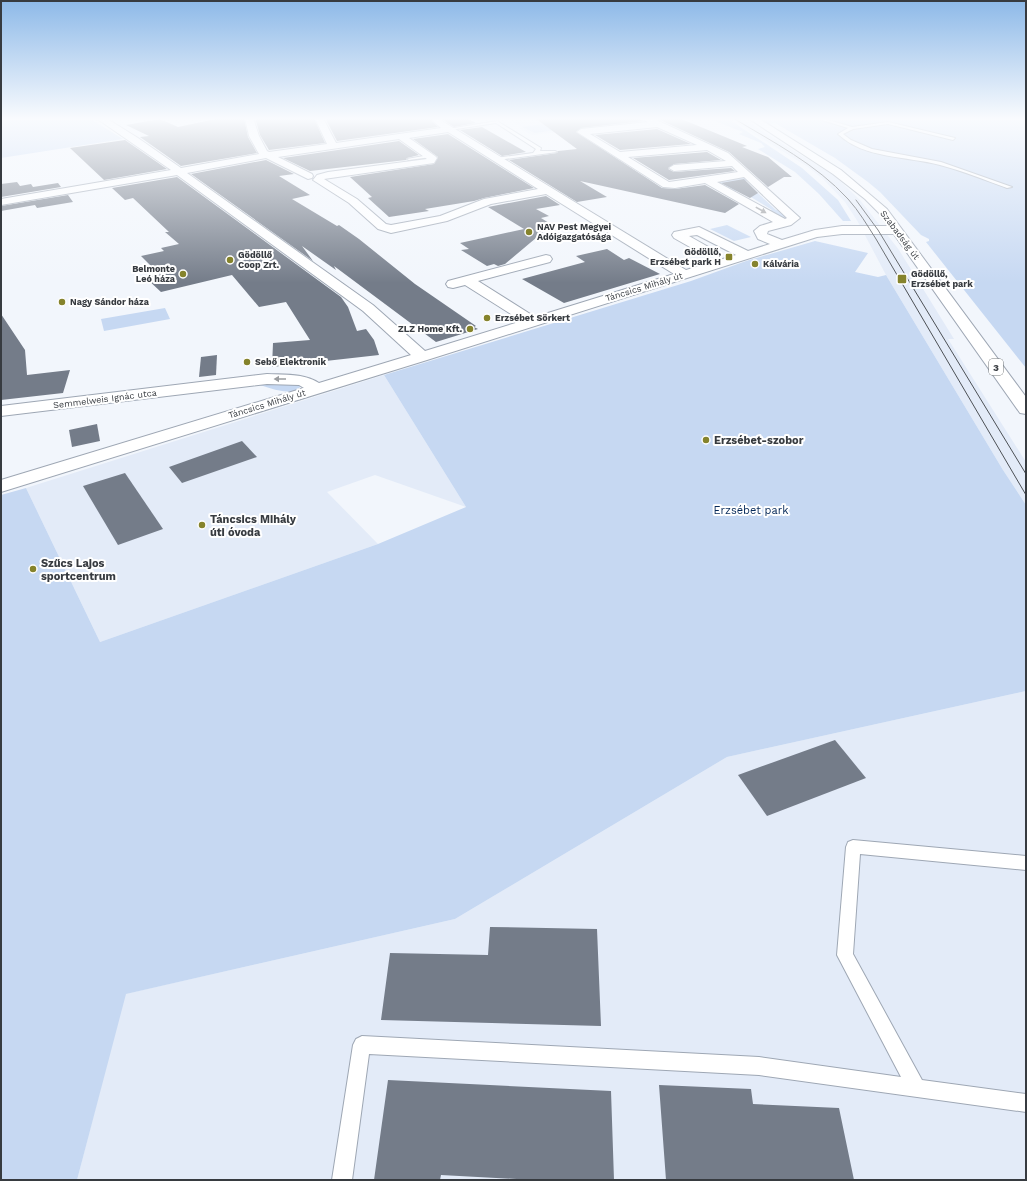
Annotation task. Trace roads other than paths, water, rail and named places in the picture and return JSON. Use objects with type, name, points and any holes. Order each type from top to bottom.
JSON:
[{"type":"street","points":[[1,202],[171,173]]},
{"type":"street","points":[[180,173],[368,308],[422,357]]},
{"type":"street","points":[[303,173],[308,176]]},
{"type":"street","points":[[343,173],[328,175],[321,177],[318,180],[353,201],[382,227],[391,229],[448,218],[488,201],[548,190]]},
{"type":"street","points":[[521,173],[684,275]]},
{"type":"street","points":[[648,173],[667,185],[746,174],[794,218],[792,220],[764,228],[760,233],[762,236],[782,245]]},
{"type":"street","name":"Szabadság út","points":[[840,173],[852,182],[884,211],[896,230],[1026,409]]},
{"type":"street","points":[[707,180],[783,223]]},
{"type":"street","name":"Táncsics Mihály út","points":[[1,486],[422,357],[815,234],[833,230],[896,230]]},
{"type":"street","points":[[708,252],[678,235],[699,231],[746,256]]},
{"type":"street","points":[[453,284],[546,259]]},
{"type":"street","points":[[467,280],[533,322]]},
{"type":"street","name":"Semmelweis Ignác utca","points":[[1,411],[249,380],[289,379],[306,382],[316,389]]},
{"type":"street","name":"Semmelweis Ignác utca","points":[[210,386],[260,388],[271,392],[281,400]]},
{"type":"lane","points":[[967,173],[1009,187]]},
{"type":"lane","points":[[917,1088],[845,955],[853,847],[1026,863]]},
{"type":"lane","points":[[342,1180],[362,1045],[759,1066],[1026,1103]]},
{"type":"tram line","points":[[820,173],[836,186],[863,218],[1026,495]]},
{"type":"tram line","points":[[856,200],[878,230],[1026,474]]},
{"type":"place","name":"NAV Pest Megyei Adóigazgatósága","points":[[529,232]]},
{"type":"place","name":"Gödöllő, Erzsébet park H","points":[[729,257]]},
{"type":"place","name":"Gödöllő Coop Zrt.","points":[[230,260]]},
{"type":"place","name":"Kálvária","points":[[755,264]]},
{"type":"place","name":"Belmonte Leó háza","points":[[183,274]]},
{"type":"place","name":"Gödöllő, Erzsébet park","points":[[902,279]]},
{"type":"place","name":"Nagy Sándor háza","points":[[62,302]]},
{"type":"place","name":"Erzsébet Sörkert","points":[[487,318]]},
{"type":"place","name":"ZLZ Home Kft.","points":[[470,329]]},
{"type":"place","name":"Sebő Elektronik","points":[[247,362]]},
{"type":"place","name":"Erzsébet-szobor","points":[[706,440]]},
{"type":"place","name":"Táncsics Mihály úti óvoda","points":[[202,525]]},
{"type":"place","name":"Szűcs Lajos sportcentrum","points":[[33,569]]},
{"type":"park label","name":"Erzsébet park","points":[[751,510]]}]
